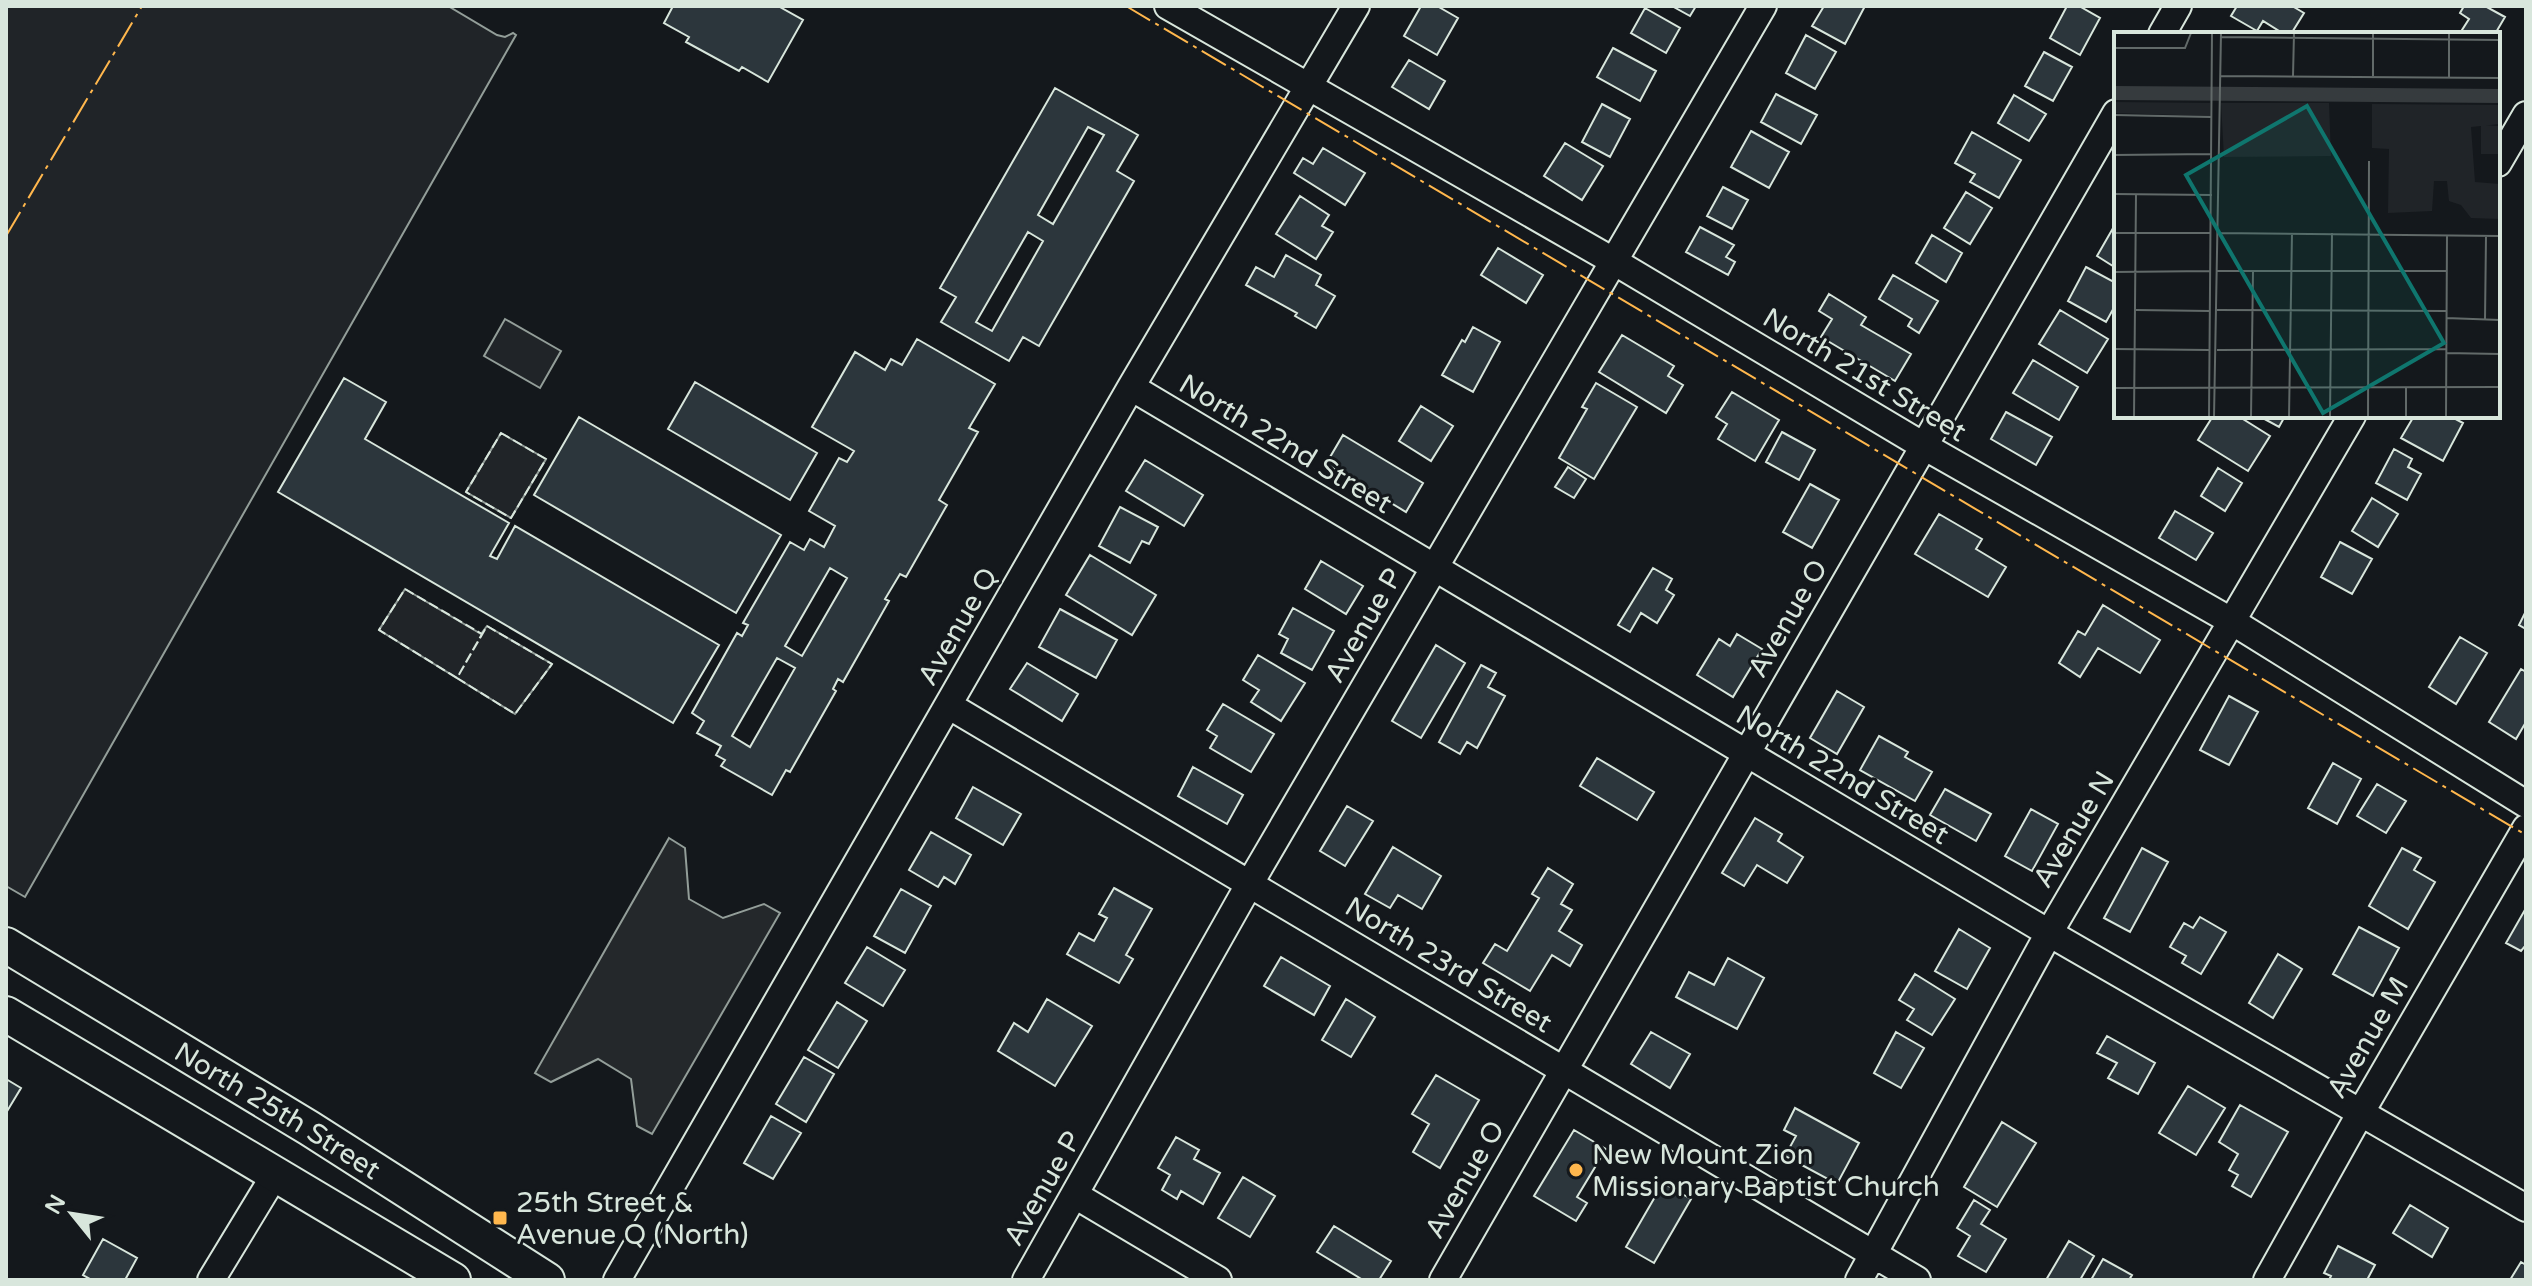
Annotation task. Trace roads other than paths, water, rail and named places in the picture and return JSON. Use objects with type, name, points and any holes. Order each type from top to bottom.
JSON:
[{"type":"main road","name":"North 25th Street","points":[[6,945],[309,1128],[547,1280]]},
{"type":"main road","name":"North 25th Street","points":[[6,1014],[453,1280]]},
{"type":"street","name":"North 21st Street","points":[[1168,6],[1310,85],[1922,445],[2233,622],[2526,804]]},
{"type":"street","name":"Avenue Q","points":[[617,1280],[1131,387],[1356,6]]},
{"type":"street","name":"Avenue P","points":[[1026,1280],[1250,883],[1763,6]]},
{"type":"street","points":[[2163,32],[2178,6]]},
{"type":"street","points":[[2500,160],[2526,115]]},
{"type":"street","name":"Avenue O","points":[[1443,1280],[2114,116]]},
{"type":"street","name":"North 22nd Street","points":[[1131,387],[2049,933],[2526,1208]]},
{"type":"street","name":"Avenue N","points":[[1859,1280],[2049,933],[2351,418]]},
{"type":"street","name":"North 23rd Street","points":[[948,705],[1917,1280]]},
{"type":"street","name":"Avenue M","points":[[2267,1280],[2526,828]]},
{"type":"street","points":[[211,1280],[276,1173]]},
{"type":"street","points":[[1075,1195],[1218,1280]]},
{"type":"place","name":"New Mount Zion Missionary Baptist Church","points":[[1576,1170]]},
{"type":"place","name":"25th Street & Avenue Q (North)","points":[[500,1218]]}]
